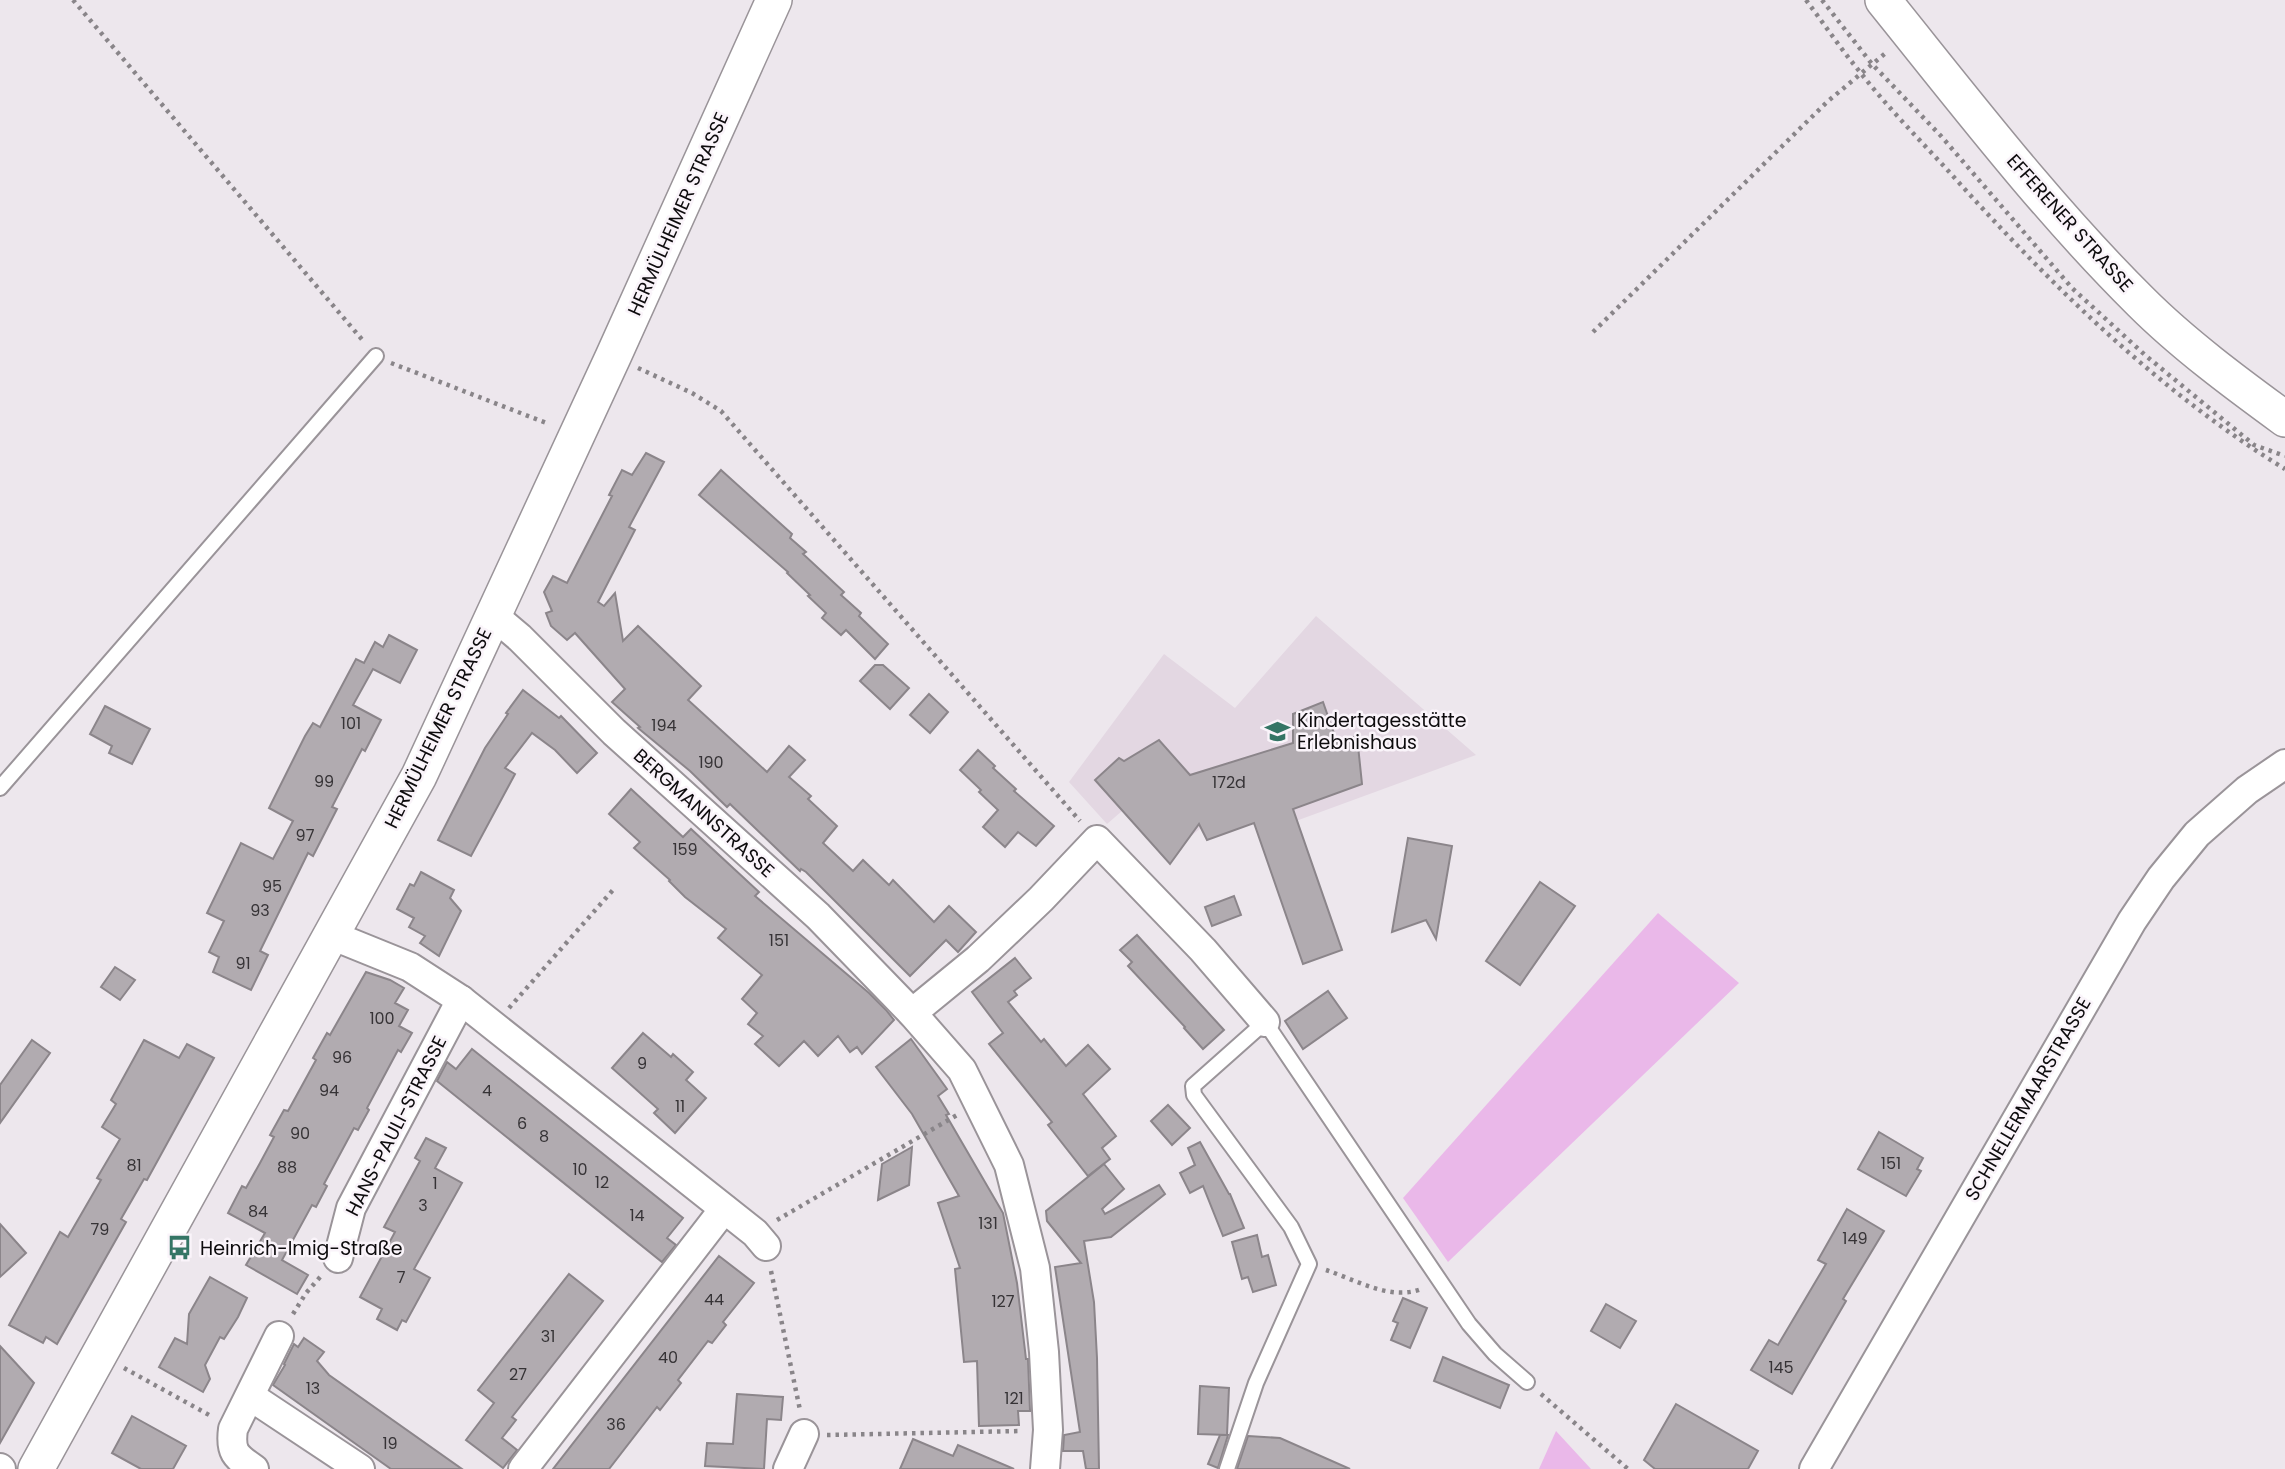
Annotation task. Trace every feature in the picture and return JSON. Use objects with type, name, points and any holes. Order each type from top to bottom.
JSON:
[{"type":"street","name":"HERMÜLHEIMER STRASSE","points":[[36,1469],[419,776],[577,434],[621,360],[774,0]]},
{"type":"street","name":"EFFERENER STRASSE","points":[[1883,0],[2038,192],[2142,303],[2234,382],[2285,419]]},
{"type":"street","name":"BERGMANNSTRASSE","points":[[493,615],[520,638],[614,732],[818,916],[912,1013],[962,1070],[1009,1165],[1035,1268],[1044,1352],[1048,1430],[1045,1469]]},
{"type":"street","name":"SCHNELLERMAARSTRASSE","points":[[1814,1469],[2132,921],[2161,878],[2197,834],[2247,790],[2285,764]]},
{"type":"street","points":[[912,1013],[978,959],[1041,899],[1097,840],[1202,950],[1265,1022]]},
{"type":"street","points":[[331,935],[410,967],[461,1000],[761,1240]]},
{"type":"street","name":"HANS-PAULI-STRASSE","points":[[338,1258],[351,1208],[461,1000]]},
{"type":"street","points":[[523,1469],[723,1209]]},
{"type":"street","points":[[254,1469],[238,1459],[231,1445],[233,1429],[279,1336]]},
{"type":"street","points":[[250,1396],[360,1469]]},
{"type":"street","points":[[788,1469],[804,1434]]},
{"type":"lane","points":[[0,788],[376,356]]},
{"type":"lane","points":[[1227,1469],[1256,1383],[1309,1264],[1291,1227],[1194,1095],[1193,1086],[1265,1022],[1469,1324],[1495,1354],[1527,1382]]},
{"type":"path","points":[[73,0],[376,356],[577,434]]},
{"type":"path","points":[[1806,0],[1860,72],[1993,221],[2120,346],[2191,404],[2246,445],[2285,469]]},
{"type":"path","points":[[1593,332],[1860,72]]},
{"type":"path","points":[[621,360],[692,393],[721,411],[1097,840]]},
{"type":"path","points":[[494,1026],[613,890]]},
{"type":"path","points":[[979,1102],[761,1240],[804,1434],[1048,1430]]},
{"type":"path","points":[[279,1336],[306,1293],[338,1258]]},
{"type":"path","points":[[1309,1264],[1395,1293],[1410,1293],[1440,1282]]},
{"type":"path","points":[[100,1354],[233,1429]]},
{"type":"path","points":[[1527,1382],[1628,1469]]},
{"type":"shaded area","name":"Kindertagesstätte Erlebnishaus","points":[[1316,616],[1476,755],[1263,833],[1259,821],[1201,828],[1191,836],[1170,864],[1122,811],[1107,824],[1069,782],[1164,654],[1235,708]]},
{"type":"shaded area","points":[[1658,913],[1739,983],[1448,1262],[1403,1198]]},
{"type":"shaded area","points":[[1556,1431],[1591,1469],[1539,1469]]},
{"type":"building","points":[[646,453],[664,462],[629,527],[635,530],[598,602],[604,606],[615,593],[623,641],[638,626],[701,686],[688,700],[767,772],[789,746],[805,760],[789,777],[811,796],[808,799],[837,826],[823,843],[853,871],[863,860],[889,885],[893,880],[934,922],[949,906],[976,932],[958,952],[946,940],[910,976],[806,872],[801,869],[800,871],[730,804],[727,807],[690,771],[638,728],[640,727],[612,702],[625,689],[575,633],[567,640],[551,626],[546,613],[552,611],[544,592],[553,576],[567,583],[612,496],[609,495],[622,470],[632,475]]},
{"type":"building","points":[[721,470],[792,534],[790,538],[806,552],[803,554],[844,592],[841,595],[888,644],[875,659],[846,630],[841,635],[822,618],[826,613],[788,572],[699,495]]},
{"type":"building","points":[[389,635],[417,650],[400,683],[373,669],[353,705],[381,720],[365,751],[362,749],[332,807],[337,809],[313,856],[308,853],[260,951],[268,955],[251,990],[213,972],[219,957],[209,952],[224,921],[207,913],[241,843],[273,859],[293,821],[269,808],[305,736],[313,723],[320,727],[356,659],[364,663],[375,642],[383,647]]},
{"type":"building","points":[[875,665],[883,665],[909,688],[890,709],[860,681]]},
{"type":"building","points":[[523,690],[559,718],[561,716],[597,753],[577,773],[555,750],[532,733],[505,768],[515,774],[471,856],[438,840],[485,748]]},
{"type":"building","points":[[929,694],[948,712],[930,733],[910,715]]},
{"type":"building","points":[[1323,702],[1337,742],[1357,736],[1362,784],[1293,809],[1342,950],[1303,964],[1254,823],[1207,840],[1199,824],[1170,864],[1095,780],[1119,758],[1124,761],[1159,740],[1190,775],[1293,743],[1293,714]]},
{"type":"building","points":[[105,706],[150,729],[132,764],[109,753],[112,746],[90,734]]},
{"type":"building","points":[[978,750],[1016,789],[1014,791],[1054,826],[1036,846],[1018,832],[1005,847],[983,827],[998,810],[960,770]]},
{"type":"building","points":[[631,789],[683,837],[691,829],[759,892],[755,896],[886,1010],[894,1020],[862,1054],[857,1047],[850,1052],[838,1036],[818,1056],[804,1041],[779,1066],[755,1044],[763,1036],[748,1024],[757,1013],[742,999],[762,975],[718,938],[726,929],[685,897],[634,848],[640,842],[609,814]]},
{"type":"building","points":[[1408,838],[1452,846],[1436,939],[1426,920],[1392,932]]},
{"type":"building","points":[[421,872],[454,890],[450,898],[461,911],[439,956],[420,943],[425,936],[409,927],[414,918],[397,909],[410,884],[414,886]]},
{"type":"building","points":[[1540,882],[1575,906],[1520,985],[1486,961]]},
{"type":"building","points":[[1234,896],[1241,915],[1212,926],[1205,907]]},
{"type":"building","points":[[1137,935],[1224,1030],[1203,1049],[1128,966],[1132,962],[1120,950]]},
{"type":"building","points":[[1015,958],[1031,978],[1014,991],[1017,995],[1008,1002],[1041,1042],[1044,1039],[1066,1066],[1088,1045],[1110,1069],[1083,1094],[1116,1136],[1102,1148],[1110,1159],[1088,1176],[1048,1125],[1052,1122],[989,1044],[1003,1033],[972,992]]},
{"type":"building","points":[[115,967],[135,980],[120,1000],[101,987]]},
{"type":"building","points":[[366,972],[404,988],[395,1003],[408,1010],[399,1026],[412,1033],[401,1052],[398,1050],[358,1130],[354,1128],[324,1184],[327,1186],[316,1207],[312,1205],[282,1260],[308,1275],[297,1294],[246,1265],[265,1233],[228,1213],[242,1186],[246,1188],[260,1163],[274,1137],[270,1135],[284,1110],[288,1111],[316,1060],[313,1058],[327,1033],[330,1035]]},
{"type":"building","points":[[1328,991],[1347,1018],[1303,1049],[1285,1021]]},
{"type":"building","points":[[643,1033],[693,1072],[686,1080],[706,1098],[675,1133],[654,1113],[658,1109],[612,1068]]},
{"type":"building","points":[[911,1039],[947,1089],[938,1096],[949,1114],[946,1115],[1003,1213],[1028,1359],[1030,1411],[1018,1411],[1019,1425],[979,1426],[977,1361],[964,1362],[955,1269],[960,1268],[938,1203],[959,1196],[912,1114],[876,1067]]},
{"type":"building","points":[[32,1040],[50,1053],[0,1123],[0,1085]]},
{"type":"building","points":[[144,1040],[179,1058],[187,1044],[214,1058],[147,1180],[144,1179],[121,1219],[126,1222],[57,1344],[46,1337],[43,1343],[9,1325],[60,1232],[68,1237],[101,1180],[97,1178],[120,1139],[102,1127],[116,1104],[111,1100]]},
{"type":"building","points":[[472,1049],[683,1218],[667,1238],[676,1245],[662,1262],[437,1081],[447,1062],[456,1069]]},
{"type":"building","points":[[1168,1105],[1190,1128],[1172,1145],[1151,1121]]},
{"type":"building","points":[[1879,1132],[1923,1158],[1917,1169],[1921,1171],[1906,1196],[1858,1169]]},
{"type":"building","points":[[426,1138],[446,1148],[435,1168],[462,1183],[414,1269],[430,1278],[406,1322],[402,1320],[397,1330],[377,1319],[382,1309],[360,1297],[395,1232],[384,1227],[420,1161],[415,1158]]},
{"type":"building","points":[[1200,1142],[1230,1194],[1244,1228],[1223,1236],[1203,1186],[1190,1193],[1180,1173],[1195,1165],[1188,1148]]},
{"type":"building","points":[[912,1147],[909,1185],[878,1200],[882,1164]]},
{"type":"building","points":[[1104,1164],[1124,1189],[1102,1209],[1105,1214],[1159,1185],[1165,1194],[1111,1237],[1084,1241],[1094,1302],[1099,1469],[1086,1469],[1083,1451],[1063,1451],[1064,1435],[1080,1432],[1055,1267],[1081,1263],[1047,1221],[1046,1211]]},
{"type":"building","points":[[1847,1209],[1884,1231],[1843,1299],[1846,1301],[1792,1394],[1751,1370],[1769,1340],[1778,1345],[1826,1264],[1818,1260]]},
{"type":"building","points":[[0,1224],[26,1253],[0,1277]]},
{"type":"building","points":[[1257,1235],[1262,1257],[1268,1255],[1276,1285],[1253,1292],[1248,1277],[1242,1279],[1232,1242]]},
{"type":"building","points":[[719,1256],[754,1283],[723,1322],[726,1325],[712,1343],[708,1341],[678,1380],[681,1383],[660,1410],[657,1407],[609,1469],[553,1469]]},
{"type":"building","points":[[569,1274],[603,1301],[512,1417],[516,1420],[502,1438],[517,1450],[503,1468],[466,1440],[494,1403],[478,1390]]},
{"type":"building","points":[[210,1277],[247,1298],[238,1317],[224,1339],[220,1337],[205,1365],[210,1379],[203,1392],[159,1367],[175,1338],[187,1344],[189,1314]]},
{"type":"building","points":[[1403,1298],[1427,1308],[1410,1348],[1391,1340],[1398,1323],[1393,1321]]},
{"type":"building","points":[[1606,1304],[1636,1321],[1620,1348],[1591,1331]]},
{"type":"building","points":[[304,1338],[324,1352],[317,1361],[329,1375],[462,1469],[391,1469],[273,1385],[294,1344],[298,1347]]},
{"type":"building","points":[[0,1346],[34,1383],[0,1443]]},
{"type":"building","points":[[1443,1357],[1509,1385],[1500,1408],[1434,1381]]},
{"type":"building","points":[[1200,1386],[1229,1388],[1227,1435],[1198,1434]]},
{"type":"building","points":[[737,1394],[783,1397],[781,1420],[767,1419],[764,1469],[705,1466],[707,1443],[733,1444]]},
{"type":"building","points":[[1676,1404],[1758,1451],[1748,1469],[1655,1469],[1644,1460]]},
{"type":"building","points":[[132,1416],[186,1446],[173,1469],[141,1469],[112,1453]]},
{"type":"building","points":[[1220,1435],[1228,1435],[1218,1468],[1208,1464]]},
{"type":"building","points":[[1248,1436],[1280,1438],[1350,1469],[1237,1469]]},
{"type":"building","points":[[913,1439],[953,1456],[958,1445],[1014,1469],[900,1469]]},
{"type":"place","name":"Kindertagesstätte Erlebnishaus","points":[[1277,731]]},
{"type":"place","name":"Heinrich-Imig-Straße","points":[[180,1248]]}]
